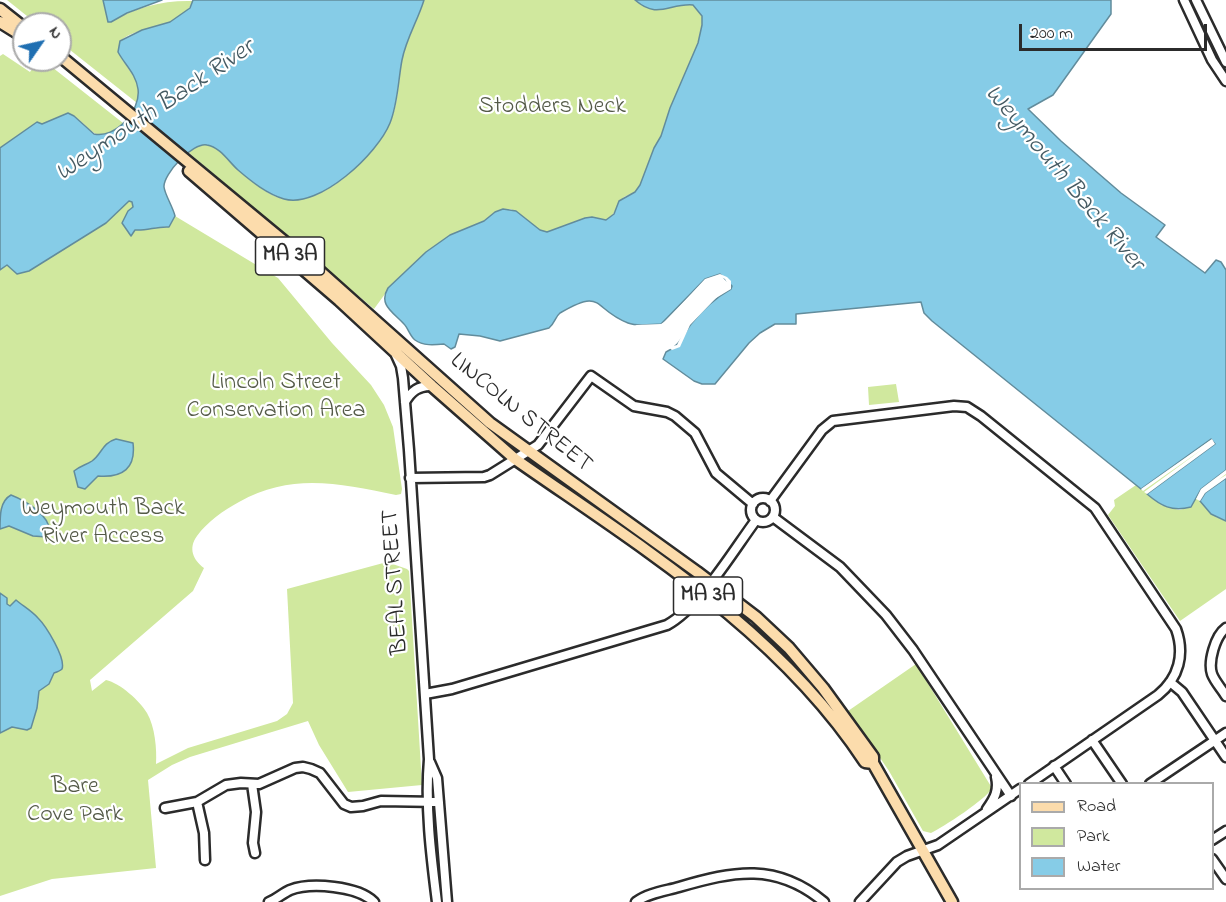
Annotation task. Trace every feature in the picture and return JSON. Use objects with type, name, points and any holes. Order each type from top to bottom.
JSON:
[{"type":"main road","points":[[0,9],[12,18]]},
{"type":"main road","name":"MA 3A","points":[[72,67],[122,111]]},
{"type":"main road","name":"MA 3A","points":[[70,72],[122,111]]},
{"type":"main road","name":"LINCOLN STREET","points":[[122,111],[315,267],[490,423],[527,452],[710,582],[772,632],[802,663],[860,736],[952,902]]},
{"type":"main road","name":"LINCOLN STREET","points":[[186,164],[515,459],[729,612],[791,670],[840,727],[865,762],[873,763]]},
{"type":"street","points":[[1184,0],[1212,60],[1226,81]]},
{"type":"street","points":[[1196,0],[1226,62]]},
{"type":"street","name":"BEAL STREET","points":[[393,349],[401,366],[405,402],[437,902]]},
{"type":"street","points":[[410,478],[490,475],[538,445],[591,376],[634,406],[667,412],[678,418],[694,433],[716,474],[753,504]]},
{"type":"street","points":[[405,402],[416,389],[422,386],[432,386]]},
{"type":"street","points":[[770,501],[822,430],[838,419],[954,406],[967,407],[981,416],[1098,512],[1176,629],[1181,647],[1176,672],[1158,695],[1030,782]]},
{"type":"street","points":[[759,499],[770,501],[774,507],[773,517],[764,522],[756,520],[752,514],[753,504],[759,499]]},
{"type":"street","points":[[773,517],[840,567],[882,610],[913,650],[1011,796]]},
{"type":"street","points":[[425,694],[452,689],[668,625],[682,617],[703,593],[756,520]]},
{"type":"street","points":[[1226,628],[1217,637],[1212,668],[1213,675],[1226,696]]},
{"type":"street","points":[[1170,682],[1182,692],[1226,757]]},
{"type":"street","points":[[1156,782],[1226,733]]},
{"type":"street","points":[[1092,740],[1121,782]]},
{"type":"street","name":"BEAL STREET","points":[[429,759],[437,778],[447,902]]},
{"type":"street","points":[[1054,766],[1065,782]]},
{"type":"street","points":[[165,808],[196,802],[226,785],[267,782],[295,768],[303,767],[320,773],[344,804],[351,807],[381,801],[439,802]]},
{"type":"street","points":[[984,814],[998,787],[994,771]]},
{"type":"street","points":[[252,784],[256,812],[253,843],[255,853]]},
{"type":"street","points":[[860,902],[897,862],[938,844],[1019,790]]},
{"type":"street","points":[[196,802],[204,833],[205,860]]},
{"type":"street","points":[[1214,862],[1226,879]]},
{"type":"street","points":[[636,902],[646,896],[714,877],[748,873],[792,882],[824,902]]},
{"type":"street","points":[[269,902],[288,890],[316,886],[352,890],[364,894],[374,902]]},
{"type":"green space","points":[[7,0],[103,0],[108,22],[150,6],[193,1],[187,11],[170,22],[138,31],[120,41],[120,56],[136,80],[139,91],[137,103],[72,52],[72,12],[22,12]]},
{"type":"green space","name":"Stodders Neck","points":[[424,0],[635,0],[656,8],[694,5],[702,16],[702,25],[698,43],[640,185],[635,192],[624,197],[611,217],[606,220],[596,218],[577,221],[547,232],[540,230],[511,209],[495,212],[484,221],[450,235],[426,252],[393,283],[374,309],[189,153],[200,145],[206,144],[215,148],[261,188],[283,199],[305,198],[334,185],[360,164],[381,138],[392,119],[404,52]]},
{"type":"green space","points":[[3,54],[12,60],[12,72],[58,72],[123,123],[113,131],[99,135],[68,113],[42,124],[37,122],[0,148],[0,56]]},
{"type":"green space","points":[[129,201],[132,202],[133,207],[126,229],[131,236],[135,230],[168,227],[175,216],[278,278],[332,343],[371,385],[384,405],[393,427],[402,489],[401,494],[396,495],[336,484],[298,484],[259,493],[228,509],[206,526],[194,540],[193,553],[204,568],[193,591],[90,680],[92,691],[106,680],[129,693],[140,703],[154,731],[156,764],[188,748],[277,721],[287,714],[293,703],[287,589],[387,562],[409,571],[422,785],[348,792],[319,745],[308,721],[190,757],[148,780],[156,868],[52,879],[0,896],[0,733],[12,727],[26,730],[31,728],[39,691],[49,684],[54,673],[62,668],[62,663],[54,642],[37,617],[12,604],[10,607],[7,605],[7,598],[0,593],[0,270],[7,265],[17,274],[29,271],[106,223]]},
{"type":"green space","points":[[896,384],[899,402],[869,405],[868,387]]},
{"type":"green space","points":[[1212,439],[1161,505],[1179,510],[1191,507],[1201,489],[1226,470],[1226,478],[1205,493],[1216,517],[1226,521],[1226,589],[1180,621],[1108,515],[1115,506],[1114,500],[1136,485],[1141,489]]},
{"type":"green space","points":[[916,664],[992,788],[974,805],[931,833],[923,831],[889,771],[848,711]]},
{"type":"water","points":[[103,0],[162,0],[108,22]]},
{"type":"water","name":"Weymouth Back River","points":[[193,0],[424,0],[404,52],[395,108],[390,123],[373,149],[361,163],[330,187],[314,196],[298,200],[284,199],[266,191],[212,146],[201,145],[194,148],[173,167],[165,181],[164,187],[175,216],[169,227],[135,230],[131,236],[122,223],[128,211],[133,207],[132,202],[129,201],[106,223],[29,271],[17,274],[7,265],[0,270],[0,148],[37,122],[42,124],[68,113],[94,134],[110,132],[118,128],[131,114],[138,97],[135,79],[118,52],[120,41],[142,30],[170,22],[190,8]]},
{"type":"water","name":"Weymouth Back River","points":[[635,0],[1111,0],[1111,14],[1053,95],[1028,109],[1121,193],[1165,225],[1156,237],[1205,273],[1216,260],[1221,262],[1226,270],[1226,470],[1201,489],[1191,507],[1178,509],[1162,505],[1147,494],[1215,444],[1211,439],[1141,489],[932,321],[924,313],[921,302],[796,314],[796,324],[775,324],[760,333],[715,384],[702,384],[694,381],[663,359],[666,352],[678,344],[700,314],[714,300],[731,289],[732,286],[720,274],[705,279],[661,324],[628,323],[591,301],[574,305],[560,313],[549,328],[500,341],[459,334],[455,347],[451,349],[444,344],[425,344],[415,340],[388,308],[385,294],[388,288],[426,252],[450,235],[484,221],[503,209],[516,211],[540,230],[547,232],[585,218],[606,220],[614,214],[619,201],[635,192],[640,185],[698,43],[702,16],[693,5],[657,10],[643,6]]},
{"type":"water","points":[[116,439],[133,443],[130,465],[121,473],[98,476],[85,489],[78,487],[74,471],[92,461],[108,443]]},
{"type":"water","points":[[1226,478],[1226,521],[1211,514],[1200,501],[1205,493]]},
{"type":"water","points":[[11,495],[24,501],[44,517],[49,530],[47,537],[33,536],[9,526],[0,529],[3,505]]},
{"type":"water","points":[[0,593],[7,598],[7,604],[10,606],[16,600],[38,618],[54,642],[61,658],[62,669],[54,673],[49,684],[39,691],[31,728],[27,730],[12,727],[0,733]]},
{"type":"pier","points":[[720,274],[731,281],[731,289],[716,298],[690,325],[680,347],[672,350],[668,347],[677,345],[687,324],[713,296],[729,287],[725,279],[720,277],[706,281],[681,310],[663,326],[640,328],[635,325],[661,324],[666,321],[705,279]]},
{"type":"pier","points":[[1212,439],[1215,444],[1147,494],[1144,492],[1204,448],[1143,491],[1141,489]]},
{"type":"pier","points":[[1226,470],[1226,474],[1218,480],[1226,475],[1226,478],[1205,493],[1200,501],[1196,499],[1201,489]]},
{"type":"park label","name":"Lincoln Street Conservation Area","points":[[276,398]]},
{"type":"park label","name":"Weymouth Back River Access","points":[[103,524]]},
{"type":"park label","name":"Bare Cove Park","points":[[75,802]]}]
